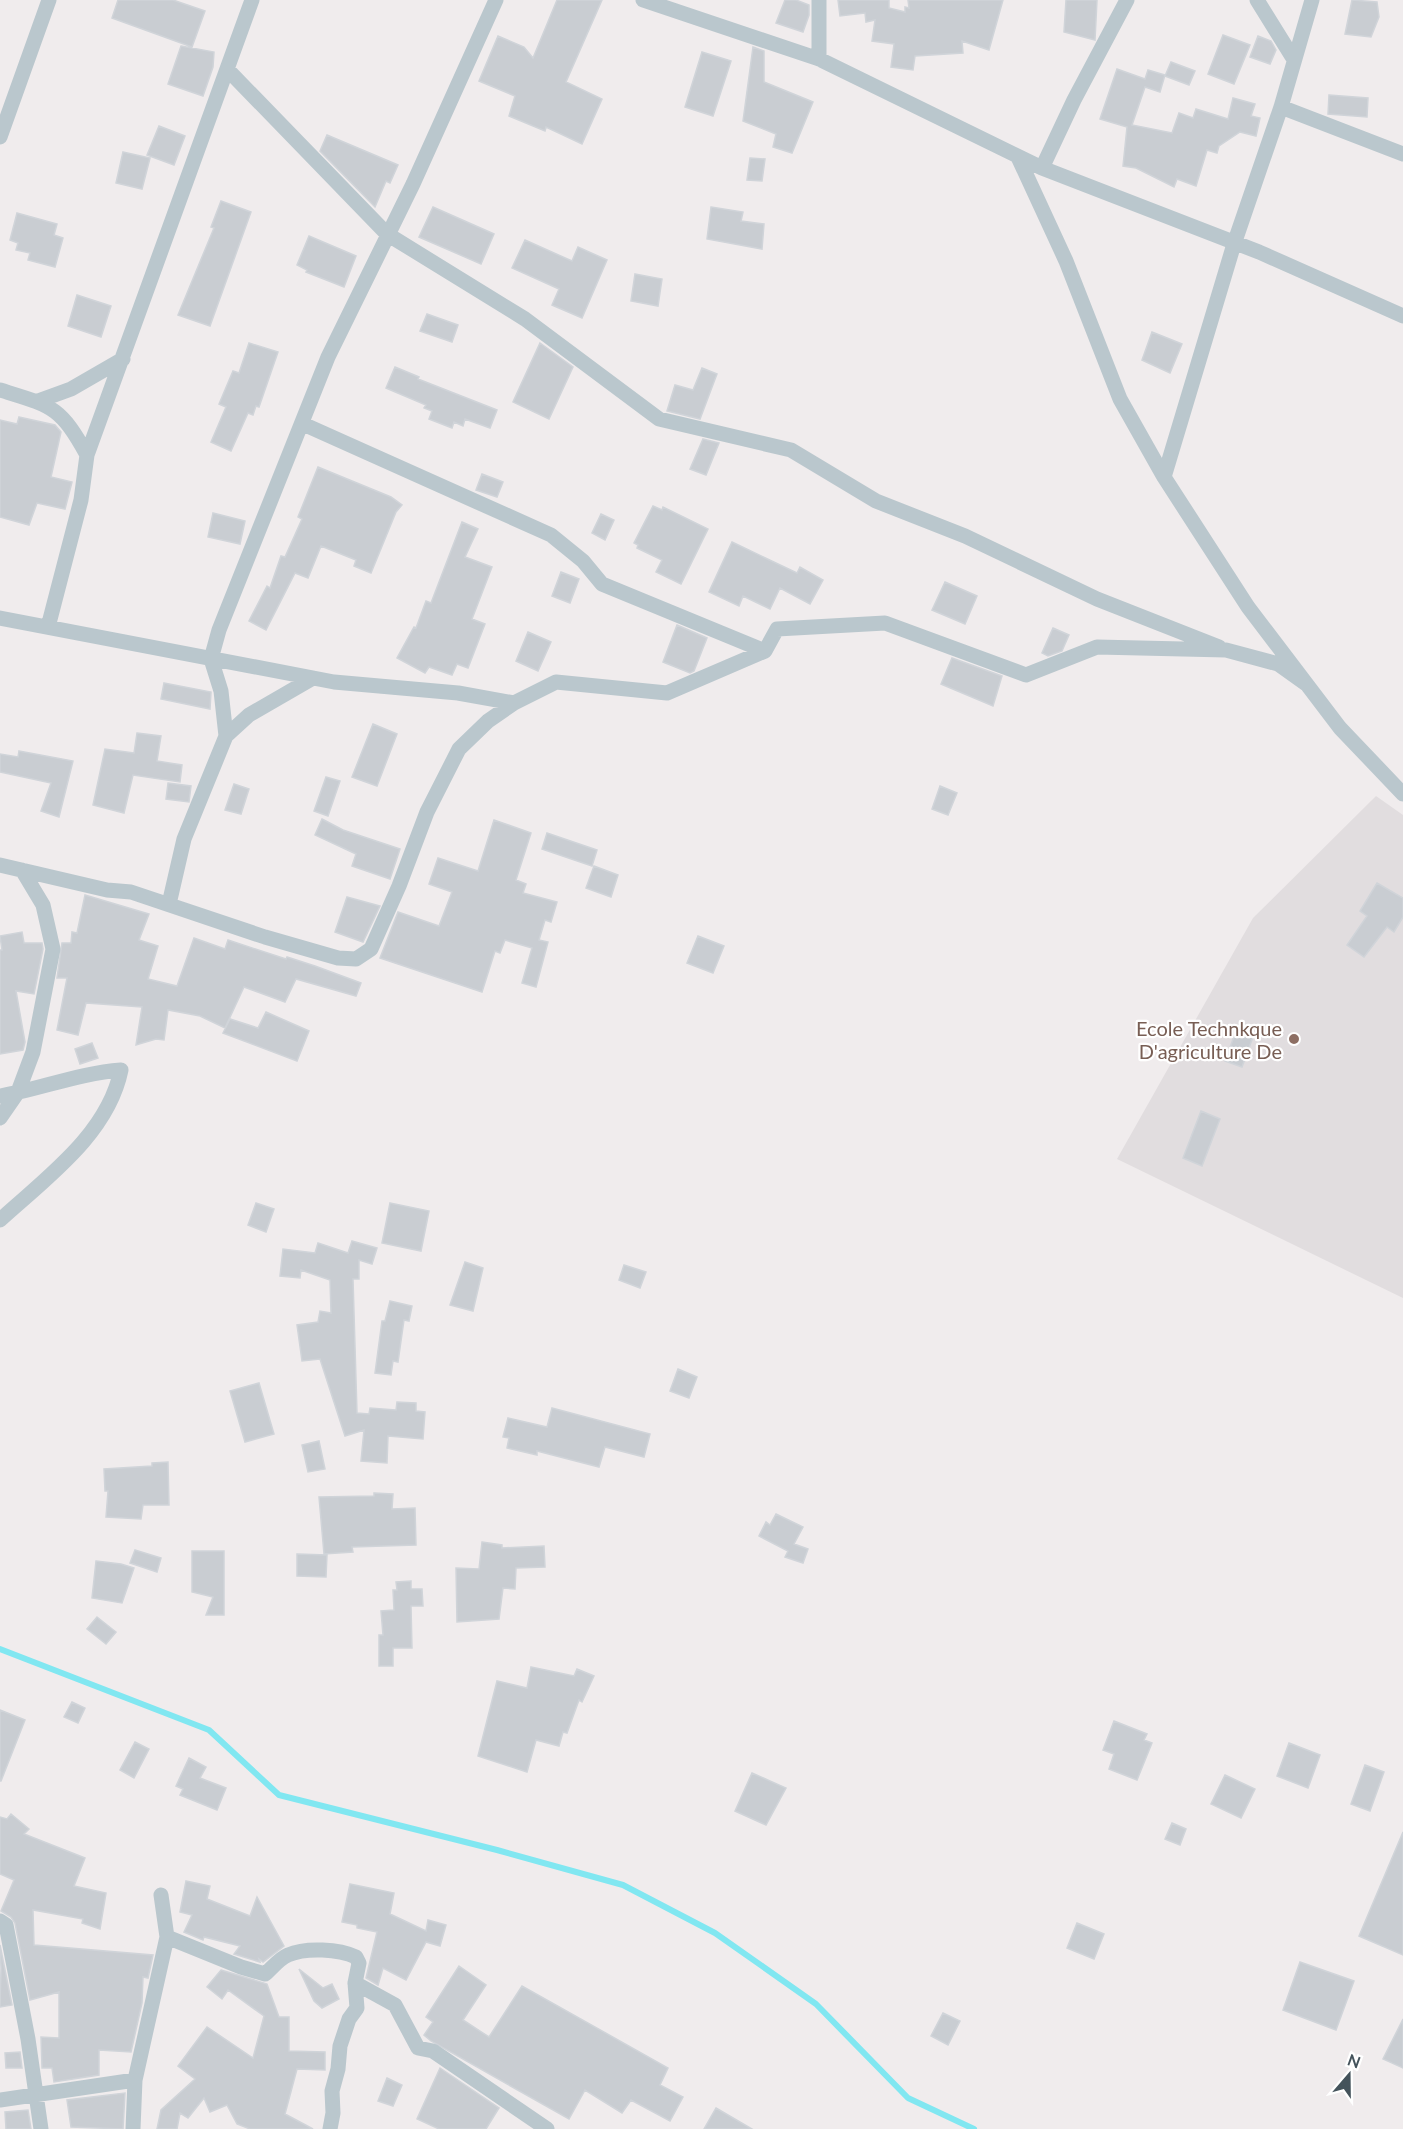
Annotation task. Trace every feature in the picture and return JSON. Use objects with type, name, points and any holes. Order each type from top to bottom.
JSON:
[{"type":"street","points":[[0,137],[49,0]]},
{"type":"street","points":[[48,627],[81,500],[87,455],[252,0]]},
{"type":"street","points":[[226,736],[221,691],[211,659],[219,630],[328,357],[413,184],[496,0]]},
{"type":"street","points":[[643,0],[819,59],[1042,168],[1259,252],[1403,316]]},
{"type":"street","points":[[819,0],[819,59]]},
{"type":"street","points":[[1042,168],[1074,100],[1127,0]]},
{"type":"street","points":[[1257,0],[1293,58]]},
{"type":"street","points":[[1164,477],[1234,244],[1281,107],[1293,58],[1312,0]]},
{"type":"street","points":[[227,69],[387,234],[525,319],[659,419],[791,450],[876,501],[965,536],[1097,599],[1226,650],[1278,664],[1306,684]]},
{"type":"street","points":[[1281,107],[1403,154]]},
{"type":"street","points":[[1018,157],[1066,261],[1120,399],[1164,477],[1248,607],[1306,684],[1340,728],[1403,794]]},
{"type":"street","points":[[38,401],[71,388],[123,359]]},
{"type":"street","points":[[0,390],[38,401],[61,414],[87,455]]},
{"type":"street","points":[[303,424],[550,535],[583,561],[602,584],[765,651]]},
{"type":"street","points":[[0,618],[313,678],[458,693],[514,703]]},
{"type":"street","points":[[0,866],[107,890],[131,892],[265,938],[338,958],[356,959],[371,949],[399,886],[427,812],[459,749],[488,721],[514,703],[556,682],[667,693],[765,651],[777,629],[885,623],[1026,675],[1097,647],[1226,650]]},
{"type":"street","points":[[169,904],[184,839],[226,736],[249,715],[313,678]]},
{"type":"street","points":[[0,1118],[18,1092],[33,1052],[53,949],[43,905],[22,870]]},
{"type":"street","points":[[0,1096],[100,1071],[121,1070],[117,1088],[94,1130],[0,1220]]},
{"type":"street","points":[[133,2129],[135,2080],[168,1937],[161,1895]]},
{"type":"street","points":[[0,1922],[6,1925],[15,1962],[37,2096],[40,2129]]},
{"type":"street","points":[[168,1937],[241,1967],[265,1974],[288,1955],[310,1951],[348,1954],[356,1957],[359,1963],[355,1983],[357,2008],[349,2019],[340,2046],[338,2069],[332,2091],[333,2112],[330,2129]]},
{"type":"street","points":[[355,1983],[396,2005],[418,2048],[434,2051],[547,2129]]},
{"type":"street","points":[[0,2100],[135,2080]]},
{"type":"shaded area","name":"Ecole Technkque D'agriculture De","points":[[1376,796],[1403,815],[1403,1298],[1117,1159],[1253,918]]},
{"type":"building","points":[[118,0],[173,0],[205,11],[192,47],[112,18]]},
{"type":"building","points":[[557,0],[602,0],[566,82],[602,99],[582,144],[546,127],[545,131],[509,116],[515,96],[479,81],[498,36],[524,47],[533,58]]},
{"type":"building","points":[[785,0],[796,0],[809,5],[809,15],[803,32],[776,23]]},
{"type":"building","points":[[838,0],[889,0],[889,8],[905,12],[905,7],[909,8],[908,0],[1003,0],[989,50],[962,41],[963,53],[915,56],[913,70],[891,67],[894,44],[872,41],[875,20],[866,22],[865,13],[840,16]]},
{"type":"building","points":[[1066,0],[1097,0],[1095,40],[1064,32]]},
{"type":"building","points":[[1352,0],[1377,2],[1379,17],[1371,37],[1345,34]]},
{"type":"building","points":[[1223,35],[1250,45],[1234,84],[1208,74]]},
{"type":"building","points":[[1258,36],[1271,41],[1276,50],[1270,64],[1250,57]]},
{"type":"building","points":[[181,46],[214,52],[213,67],[203,96],[168,84]]},
{"type":"building","points":[[753,47],[764,51],[764,82],[813,102],[792,153],[773,147],[776,134],[743,121]]},
{"type":"building","points":[[702,52],[731,61],[713,116],[685,107]]},
{"type":"building","points":[[1171,62],[1195,71],[1189,85],[1165,76]]},
{"type":"building","points":[[1117,69],[1145,79],[1148,70],[1165,75],[1160,92],[1145,87],[1132,125],[1172,133],[1179,113],[1193,118],[1196,109],[1228,119],[1233,98],[1255,104],[1251,116],[1260,118],[1256,136],[1240,132],[1219,146],[1217,153],[1207,150],[1196,186],[1177,179],[1174,187],[1136,168],[1123,166],[1127,127],[1100,119]]},
{"type":"building","points":[[1329,95],[1368,98],[1367,117],[1328,114]]},
{"type":"building","points":[[159,126],[185,136],[174,165],[147,155]]},
{"type":"building","points":[[327,135],[398,165],[390,183],[386,181],[375,207],[320,151]]},
{"type":"building","points":[[123,152],[150,158],[142,189],[116,183]]},
{"type":"building","points":[[750,158],[765,159],[762,181],[747,180]]},
{"type":"building","points":[[221,201],[251,212],[210,326],[178,315],[214,228],[211,227]]},
{"type":"building","points":[[433,207],[494,234],[481,264],[419,237]]},
{"type":"building","points":[[711,207],[743,212],[741,221],[764,224],[762,249],[707,239]]},
{"type":"building","points":[[17,213],[57,224],[54,235],[63,238],[55,267],[28,260],[30,253],[16,250],[18,243],[10,240]]},
{"type":"building","points":[[309,236],[356,256],[344,287],[306,272],[307,270],[297,265]]},
{"type":"building","points":[[525,240],[572,261],[578,247],[607,260],[582,318],[552,305],[559,289],[512,268]]},
{"type":"building","points":[[635,274],[662,279],[658,306],[631,301]]},
{"type":"building","points":[[77,295],[111,306],[101,337],[68,326]]},
{"type":"building","points":[[427,314],[458,325],[452,342],[420,331]]},
{"type":"building","points":[[1152,332],[1182,344],[1170,373],[1142,360]]},
{"type":"building","points":[[249,343],[278,352],[259,407],[256,406],[253,415],[248,413],[231,451],[211,442],[226,407],[219,404],[233,371],[239,373]]},
{"type":"building","points":[[540,343],[573,367],[549,419],[513,402]]},
{"type":"building","points":[[395,367],[419,377],[418,379],[497,410],[490,428],[465,419],[463,426],[454,422],[452,428],[429,419],[432,411],[424,408],[426,405],[386,388]]},
{"type":"building","points":[[702,368],[717,374],[700,419],[667,411],[675,385],[693,390]]},
{"type":"building","points":[[19,417],[55,425],[61,432],[51,477],[72,482],[65,509],[37,503],[29,525],[0,517],[0,420],[17,424]]},
{"type":"building","points":[[703,439],[719,443],[706,475],[690,469]]},
{"type":"building","points":[[318,467],[391,497],[402,505],[396,512],[371,573],[354,566],[356,560],[321,546],[308,578],[295,573],[266,630],[249,621],[267,586],[270,588],[281,556],[285,557],[302,519],[298,517]]},
{"type":"building","points":[[482,474],[503,482],[497,497],[476,490]]},
{"type":"building","points":[[653,506],[662,510],[663,507],[708,529],[681,584],[656,572],[662,560],[637,548],[638,545],[634,543]]},
{"type":"building","points":[[213,513],[245,521],[240,544],[208,537]]},
{"type":"building","points":[[601,514],[614,520],[605,540],[592,533]]},
{"type":"building","points":[[462,522],[478,529],[465,557],[492,567],[472,619],[485,624],[468,668],[457,664],[452,675],[429,667],[425,673],[397,658],[414,627],[416,628],[426,601],[431,603]]},
{"type":"building","points":[[732,542],[797,573],[800,567],[823,580],[810,604],[780,588],[770,609],[743,596],[739,606],[709,592]]},
{"type":"building","points":[[561,572],[579,579],[570,603],[552,596]]},
{"type":"building","points":[[945,582],[977,596],[965,624],[932,610]]},
{"type":"building","points":[[677,625],[707,638],[694,671],[690,673],[663,662]]},
{"type":"building","points":[[1053,628],[1069,635],[1062,651],[1048,656],[1042,653]]},
{"type":"building","points":[[528,632],[551,642],[538,671],[516,661]]},
{"type":"building","points":[[952,658],[1002,676],[993,706],[941,684]]},
{"type":"building","points":[[164,683],[211,692],[210,709],[161,699]]},
{"type":"building","points":[[373,724],[397,734],[377,786],[352,777]]},
{"type":"building","points":[[137,733],[161,736],[157,761],[182,765],[180,782],[133,775],[124,813],[93,805],[105,749],[134,753]]},
{"type":"building","points":[[19,751],[73,761],[59,817],[41,811],[51,783],[0,772],[0,754],[18,757]]},
{"type":"building","points":[[326,777],[340,781],[328,816],[314,811]]},
{"type":"building","points":[[168,783],[191,786],[189,802],[166,799]]},
{"type":"building","points":[[234,784],[249,789],[241,814],[225,810]]},
{"type":"building","points":[[940,786],[957,793],[948,815],[932,809]]},
{"type":"building","points":[[322,819],[343,830],[400,849],[390,879],[352,866],[356,854],[315,835]]},
{"type":"building","points":[[494,820],[531,833],[516,880],[526,884],[523,893],[557,902],[551,922],[545,920],[539,940],[548,942],[536,987],[522,983],[532,948],[505,940],[500,953],[495,951],[482,992],[380,958],[398,912],[439,926],[452,892],[429,884],[438,858],[478,871]]},
{"type":"building","points":[[547,833],[597,850],[592,866],[542,849]]},
{"type":"building","points":[[594,866],[618,875],[611,897],[586,888]]},
{"type":"building","points":[[1377,883],[1403,898],[1403,917],[1394,932],[1387,927],[1364,957],[1347,945],[1367,916],[1360,911]]},
{"type":"building","points":[[85,895],[149,914],[139,940],[158,946],[148,979],[177,986],[194,938],[225,949],[228,940],[315,966],[361,983],[356,996],[296,979],[285,1002],[244,987],[225,1028],[200,1016],[168,1010],[164,1040],[156,1039],[136,1045],[142,1007],[86,1003],[78,1035],[57,1030],[67,978],[57,978],[62,943],[71,943],[72,932],[77,933]]},
{"type":"building","points":[[347,897],[380,906],[363,942],[335,932]]},
{"type":"building","points":[[22,932],[24,943],[42,943],[43,949],[34,994],[16,991],[25,1042],[23,1050],[0,1054],[0,950],[2,950],[0,936]]},
{"type":"building","points":[[698,936],[724,946],[713,973],[687,963]]},
{"type":"building","points":[[266,1012],[309,1031],[297,1061],[223,1033],[230,1019],[258,1028]]},
{"type":"building","points":[[1236,1031],[1253,1037],[1242,1067],[1225,1061]]},
{"type":"building","points":[[92,1043],[98,1058],[80,1064],[75,1049]]},
{"type":"building","points":[[1201,1111],[1220,1119],[1202,1166],[1183,1158]]},
{"type":"building","points":[[256,1203],[274,1209],[266,1232],[248,1225]]},
{"type":"building","points":[[390,1203],[429,1211],[421,1251],[382,1243]]},
{"type":"building","points":[[352,1241],[377,1248],[372,1264],[359,1260],[359,1279],[353,1279],[357,1413],[369,1414],[370,1408],[396,1410],[397,1402],[416,1403],[416,1411],[425,1412],[423,1439],[388,1436],[387,1463],[361,1461],[364,1430],[345,1436],[320,1359],[302,1361],[297,1325],[318,1322],[320,1311],[331,1313],[330,1280],[301,1270],[300,1278],[280,1276],[283,1249],[315,1253],[318,1243],[348,1253]]},
{"type":"building","points":[[465,1262],[483,1268],[473,1311],[450,1305]]},
{"type":"building","points":[[624,1265],[646,1272],[640,1288],[619,1280]]},
{"type":"building","points":[[390,1301],[412,1306],[409,1321],[404,1320],[398,1362],[393,1361],[391,1375],[375,1373],[382,1321],[385,1321]]},
{"type":"building","points":[[678,1369],[697,1377],[689,1398],[670,1391]]},
{"type":"building","points":[[259,1383],[274,1434],[245,1442],[230,1391]]},
{"type":"building","points":[[552,1408],[650,1434],[644,1457],[605,1447],[599,1467],[537,1451],[537,1455],[507,1448],[509,1438],[503,1437],[508,1418],[547,1427]]},
{"type":"building","points":[[319,1441],[325,1469],[308,1472],[302,1445]]},
{"type":"building","points":[[168,1462],[169,1505],[143,1505],[141,1519],[106,1517],[108,1491],[105,1491],[104,1469],[152,1466],[152,1463]]},
{"type":"building","points":[[374,1493],[393,1494],[392,1509],[415,1508],[416,1545],[352,1547],[353,1552],[324,1554],[319,1497],[374,1496]]},
{"type":"building","points":[[776,1514],[803,1527],[794,1544],[808,1549],[803,1563],[785,1557],[788,1551],[759,1536],[766,1522],[770,1525]]},
{"type":"building","points":[[482,1542],[502,1545],[502,1548],[544,1546],[545,1567],[516,1568],[515,1589],[503,1588],[499,1619],[457,1622],[456,1568],[479,1569]]},
{"type":"building","points":[[135,1550],[161,1558],[157,1572],[130,1563]]},
{"type":"building","points":[[192,1551],[224,1551],[224,1615],[206,1615],[213,1597],[192,1592]]},
{"type":"building","points":[[297,1554],[327,1555],[326,1577],[297,1576]]},
{"type":"building","points":[[96,1561],[134,1568],[122,1603],[92,1598]]},
{"type":"building","points":[[411,1581],[411,1589],[422,1589],[423,1606],[411,1606],[412,1648],[393,1648],[393,1666],[379,1666],[379,1635],[383,1635],[381,1611],[394,1610],[393,1590],[397,1590],[396,1582]]},
{"type":"building","points":[[97,1617],[116,1632],[106,1644],[87,1629]]},
{"type":"building","points":[[531,1667],[574,1676],[577,1669],[594,1676],[582,1702],[579,1700],[567,1733],[563,1732],[559,1746],[536,1740],[527,1772],[478,1756],[497,1681],[527,1688]]},
{"type":"building","points":[[72,1702],[85,1708],[78,1723],[64,1717]]},
{"type":"building","points":[[0,1710],[25,1720],[1,1781],[0,1781]]},
{"type":"building","points":[[1114,1721],[1147,1734],[1144,1740],[1152,1743],[1137,1780],[1109,1769],[1114,1754],[1103,1750]]},
{"type":"building","points":[[135,1742],[149,1749],[134,1778],[120,1770]]},
{"type":"building","points":[[1289,1743],[1320,1755],[1308,1788],[1277,1776]]},
{"type":"building","points":[[189,1758],[206,1767],[200,1778],[226,1788],[217,1810],[180,1795],[183,1789],[176,1786]]},
{"type":"building","points":[[1365,1765],[1384,1772],[1370,1811],[1351,1804]]},
{"type":"building","points":[[752,1773],[786,1788],[766,1825],[735,1811]]},
{"type":"building","points":[[1225,1775],[1255,1789],[1241,1818],[1211,1804]]},
{"type":"building","points":[[11,1814],[29,1829],[24,1834],[85,1858],[74,1886],[106,1893],[100,1929],[82,1923],[83,1919],[33,1910],[34,1945],[153,1955],[148,1978],[143,1977],[142,2003],[131,2052],[99,2050],[99,2075],[54,2082],[52,2068],[42,2068],[41,2037],[59,2038],[59,1992],[30,2000],[15,1923],[11,1917],[1,1911],[14,1880],[0,1874],[0,1817],[7,1819]]},
{"type":"building","points":[[1172,1823],[1186,1829],[1180,1845],[1165,1839]]},
{"type":"building","points":[[1403,1832],[1403,1955],[1359,1936]]},
{"type":"building","points":[[186,1881],[210,1886],[207,1899],[250,1916],[257,1897],[284,1946],[263,1962],[259,1959],[260,1962],[234,1954],[240,1946],[204,1937],[203,1940],[184,1932],[192,1915],[180,1912]]},
{"type":"building","points":[[350,1884],[394,1893],[390,1914],[426,1931],[428,1920],[446,1925],[440,1946],[426,1942],[406,1980],[383,1968],[378,1985],[366,1978],[377,1932],[342,1922]]},
{"type":"building","points":[[1077,1923],[1104,1934],[1094,1959],[1067,1948]]},
{"type":"building","points":[[0,1945],[12,2005],[0,2007],[1,1968]]},
{"type":"building","points":[[1300,1962],[1354,1981],[1336,2030],[1283,2010]]},
{"type":"building","points":[[459,1966],[486,1985],[463,2020],[489,2037],[522,1986],[668,2068],[660,2085],[683,2097],[670,2121],[631,2100],[622,2113],[585,2090],[569,2119],[431,2041],[424,2035],[433,2022],[426,2017]]},
{"type":"building","points":[[299,1969],[323,1988],[332,1984],[339,1999],[322,2008],[314,2001]]},
{"type":"building","points":[[221,1970],[267,1984],[279,2017],[289,2017],[289,2051],[325,2052],[325,2070],[297,2069],[285,2114],[313,2129],[250,2129],[237,2124],[227,2105],[210,2112],[204,2098],[188,2118],[180,2113],[177,2129],[157,2129],[161,2110],[195,2079],[178,2066],[207,2027],[253,2058],[264,2016],[228,1990],[222,1999],[207,1987]]},
{"type":"building","points":[[943,2013],[960,2021],[948,2045],[931,2036]]},
{"type":"building","points":[[1403,2019],[1403,2068],[1383,2059]]},
{"type":"building","points":[[20,2052],[22,2068],[6,2068],[5,2053]]},
{"type":"building","points":[[440,2068],[499,2108],[486,2129],[439,2129],[417,2119]]},
{"type":"building","points":[[387,2078],[402,2085],[393,2106],[378,2101]]},
{"type":"building","points":[[125,2093],[123,2129],[71,2127],[67,2100]]},
{"type":"building","points":[[716,2108],[752,2129],[704,2129]]},
{"type":"building","points":[[28,2110],[31,2129],[6,2129],[5,2112]]},
{"type":"waterway","points":[[0,1649],[209,1730],[279,1795],[497,1850],[623,1885],[715,1933],[816,2004],[908,2098],[974,2129]]},
{"type":"place","name":"Ecole Technkque D'agriculture De","points":[[1294,1039]]}]
